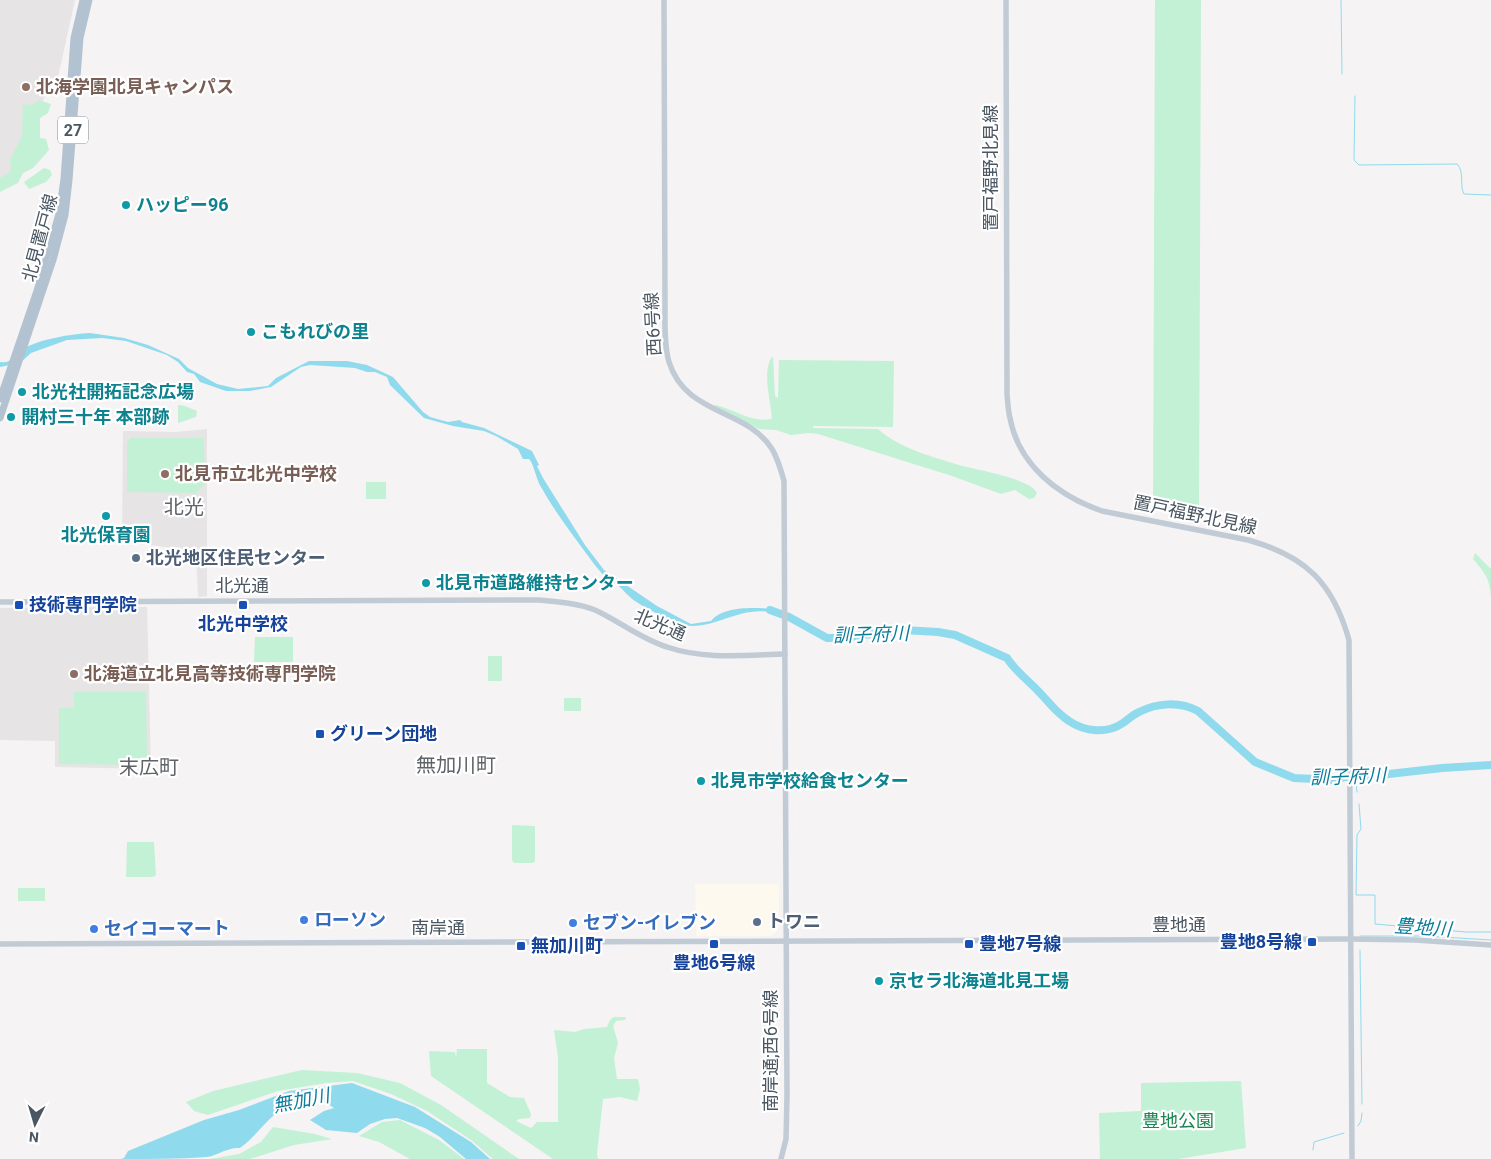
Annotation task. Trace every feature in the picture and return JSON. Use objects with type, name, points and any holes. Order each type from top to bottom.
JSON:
[{"type":"main road","name":"北見置戸線","points":[[24,337],[59,214],[64,179],[74,38],[83,0]]},
{"type":"main road","name":"北見置戸線","points":[[0,399],[53,260],[65,215],[70,180],[80,38],[89,0]]},
{"type":"main road","name":"西6号線","points":[[664,0],[665,308],[666,344],[669,361],[679,382],[693,396],[706,406],[751,428],[771,448],[778,460],[784,481],[785,654]]},
{"type":"main road","name":"置戸福野北見線","points":[[1006,0],[1007,395],[1010,418],[1021,446],[1032,464],[1044,479],[1062,493],[1084,505],[1102,511],[1248,540],[1269,546],[1290,556],[1310,570],[1332,594],[1343,617],[1349,640],[1351,939]]},
{"type":"main road","name":"北見置戸線","points":[[0,418],[10,376]]},
{"type":"main road","name":"北光通","points":[[0,602],[538,600],[564,602],[594,610],[665,647],[690,654],[785,654]]},
{"type":"main road","points":[[785,654],[786,942]]},
{"type":"main road","points":[[1352,1159],[1351,939],[1415,940],[1491,945]]},
{"type":"main road","name":"豊地通","points":[[786,942],[1351,939]]},
{"type":"main road","name":"南岸通","points":[[0,944],[786,942]]},
{"type":"main road","name":"南岸通;西6号線","points":[[781,1159],[786,1139],[786,942]]},
{"type":"shaded area","name":"北海学園北見キャンパス","points":[[0,0],[75,0],[58,77],[45,96],[20,152],[14,173],[0,181]]},
{"type":"shaded area","name":"北見市立北光中学校","points":[[207,429],[207,596],[198,597],[196,551],[122,543],[123,431],[176,432]]},
{"type":"shaded area","name":"北海道立北見高等技術専門学院","points":[[147,607],[151,769],[55,767],[55,741],[0,740],[0,608]]},
{"type":"shaded area","points":[[695,884],[779,884],[779,928],[772,936],[696,936]]},
{"type":"green space","points":[[1155,0],[1201,0],[1199,514],[1153,508]]},
{"type":"green space","points":[[39,100],[51,104],[48,113],[40,118],[40,138],[46,139],[49,150],[33,168],[23,173],[18,183],[0,192],[0,178],[11,171],[10,160],[22,136],[23,104],[32,105]]},
{"type":"green space","points":[[44,168],[50,170],[52,175],[46,182],[29,189],[24,182]]},
{"type":"green space","points":[[773,356],[775,396],[778,398],[779,360],[894,361],[893,427],[813,426],[813,428],[878,429],[886,436],[906,447],[938,459],[1014,479],[1024,483],[1037,493],[1034,498],[1029,499],[1015,490],[1001,494],[952,476],[818,434],[791,435],[776,430],[759,429],[713,406],[723,407],[757,419],[772,419],[767,377],[769,362]]},
{"type":"green space","points":[[178,405],[197,411],[196,417],[178,423]]},
{"type":"green space","points":[[130,438],[204,438],[205,484],[196,493],[127,492],[127,444]]},
{"type":"green space","points":[[366,482],[386,482],[386,499],[366,499]]},
{"type":"green space","points":[[1475,553],[1491,569],[1491,597],[1486,576],[1473,559]]},
{"type":"green space","points":[[255,637],[293,637],[293,662],[254,662]]},
{"type":"green space","points":[[488,656],[502,656],[502,681],[488,681]]},
{"type":"green space","points":[[74,692],[146,692],[147,756],[138,765],[59,764],[59,708],[74,708]]},
{"type":"green space","points":[[564,698],[581,698],[581,711],[564,711]]},
{"type":"green space","points":[[512,825],[535,826],[535,861],[533,863],[514,863],[512,860]]},
{"type":"green space","points":[[127,842],[154,842],[156,875],[153,877],[126,877]]},
{"type":"green space","points":[[18,888],[45,888],[45,901],[18,901]]},
{"type":"green space","points":[[614,1017],[626,1017],[625,1020],[616,1021],[613,1026],[618,1043],[614,1058],[617,1079],[638,1079],[640,1089],[637,1101],[620,1097],[603,1099],[598,1159],[553,1159],[431,1076],[429,1051],[455,1052],[456,1058],[457,1049],[487,1049],[487,1083],[510,1097],[524,1098],[531,1114],[530,1118],[516,1121],[531,1128],[537,1122],[558,1122],[558,1057],[554,1030],[575,1032],[584,1029],[607,1027],[610,1020]]},
{"type":"green space","points":[[302,1070],[357,1073],[400,1083],[441,1105],[519,1159],[493,1159],[471,1140],[427,1111],[391,1094],[353,1081],[326,1083],[278,1091],[208,1115],[194,1111],[186,1102],[213,1091]]},
{"type":"green space","name":"豊地公園","points":[[1241,1081],[1246,1148],[1178,1159],[1100,1159],[1099,1113],[1141,1111],[1141,1083]]},
{"type":"green space","points":[[400,1120],[439,1140],[464,1159],[410,1159],[379,1142],[359,1136],[382,1122]]},
{"type":"green space","points":[[273,1127],[315,1134],[332,1139],[294,1145],[250,1159],[210,1159],[239,1154],[261,1142]]},
{"type":"water","points":[[90,333],[124,338],[148,345],[179,359],[188,368],[217,384],[238,389],[268,386],[276,378],[309,361],[347,361],[367,365],[393,377],[423,412],[430,417],[448,422],[460,420],[484,428],[532,451],[543,478],[585,545],[604,570],[657,606],[691,624],[711,621],[724,612],[742,608],[779,610],[779,614],[764,611],[751,612],[704,625],[692,626],[679,624],[679,622],[661,616],[645,607],[632,599],[617,585],[612,584],[599,570],[550,502],[539,484],[531,461],[523,459],[518,449],[484,431],[453,426],[424,418],[390,385],[387,377],[375,372],[367,372],[355,368],[310,365],[301,367],[271,387],[250,391],[226,391],[200,382],[194,374],[187,372],[178,362],[167,355],[126,341],[102,338],[67,340],[31,353],[20,363],[0,367],[0,362],[7,362],[30,345],[65,336]]},
{"type":"water","name":"無加川","points":[[352,1083],[415,1107],[471,1142],[490,1159],[466,1159],[440,1137],[425,1128],[397,1118],[385,1119],[370,1124],[357,1133],[326,1130],[310,1120],[324,1111],[334,1108],[322,1101],[315,1100],[290,1105],[274,1115],[240,1148],[207,1157],[121,1159],[124,1158],[128,1151],[204,1120],[239,1110],[289,1091]]},
{"type":"waterway","points":[[1341,0],[1342,74]]},
{"type":"waterway","points":[[1355,96],[1354,160],[1359,165],[1457,164],[1461,171],[1464,194],[1491,195]]},
{"type":"waterway","name":"訓子府川","points":[[770,610],[789,617],[827,638],[903,630],[955,635],[1007,658],[1018,672],[1060,714],[1082,728],[1103,730],[1117,727],[1137,713],[1161,705],[1168,704],[1191,708],[1198,711],[1255,762],[1294,778],[1335,780],[1345,777],[1491,765]]},
{"type":"waterway","name":"豊地川","points":[[1355,776],[1357,792]]},
{"type":"waterway","name":"豊地川","points":[[1359,804],[1361,829],[1357,835],[1356,895],[1375,895],[1375,924],[1466,932],[1491,932]]},
{"type":"waterway","points":[[1360,936],[1425,936],[1491,940]]},
{"type":"waterway","points":[[1360,950],[1362,1104]]},
{"type":"waterway","points":[[1358,1126],[1362,1113]]},
{"type":"waterway","points":[[1313,1150],[1314,1142],[1344,1133]]},
{"type":"place","name":"北海学園北見キャンパス","points":[[26,87]]},
{"type":"place","name":"ハッピー96","points":[[126,205]]},
{"type":"place","name":"こもれびの里","points":[[251,332]]},
{"type":"place","name":"北光社開拓記念広場","points":[[22,392]]},
{"type":"place","name":"開村三十年 本部跡","points":[[11,417]]},
{"type":"place","name":"北見市立北光中学校","points":[[165,474]]},
{"type":"place","name":"北光保育園","points":[[106,516]]},
{"type":"place","name":"北光地区住民センター","points":[[136,558]]},
{"type":"place","name":"北見市道路維持センター","points":[[426,583]]},
{"type":"place","name":"技術専門学院","points":[[19,605]]},
{"type":"place","name":"北光中学校","points":[[243,605]]},
{"type":"place","name":"北海道立北見高等技術専門学院","points":[[74,674]]},
{"type":"place","name":"グリーン団地","points":[[320,734]]},
{"type":"place","name":"北見市学校給食センター","points":[[701,781]]},
{"type":"place","name":"ローソン","points":[[304,920]]},
{"type":"place","name":"トワニ","points":[[757,922]]},
{"type":"place","name":"セブン-イレブン","points":[[573,923]]},
{"type":"place","name":"セイコーマート","points":[[94,929]]},
{"type":"place","name":"豊地8号線","points":[[1312,942]]},
{"type":"place","name":"豊地6号線","points":[[714,944]]},
{"type":"place","name":"豊地7号線","points":[[969,944]]},
{"type":"place","name":"無加川町","points":[[521,946]]},
{"type":"place","name":"京セラ北海道北見工場","points":[[879,981]]},
{"type":"district","name":"北光","points":[[184,507]]},
{"type":"district","name":"無加川町","points":[[456,765]]},
{"type":"district","name":"末広町","points":[[149,767]]}]
